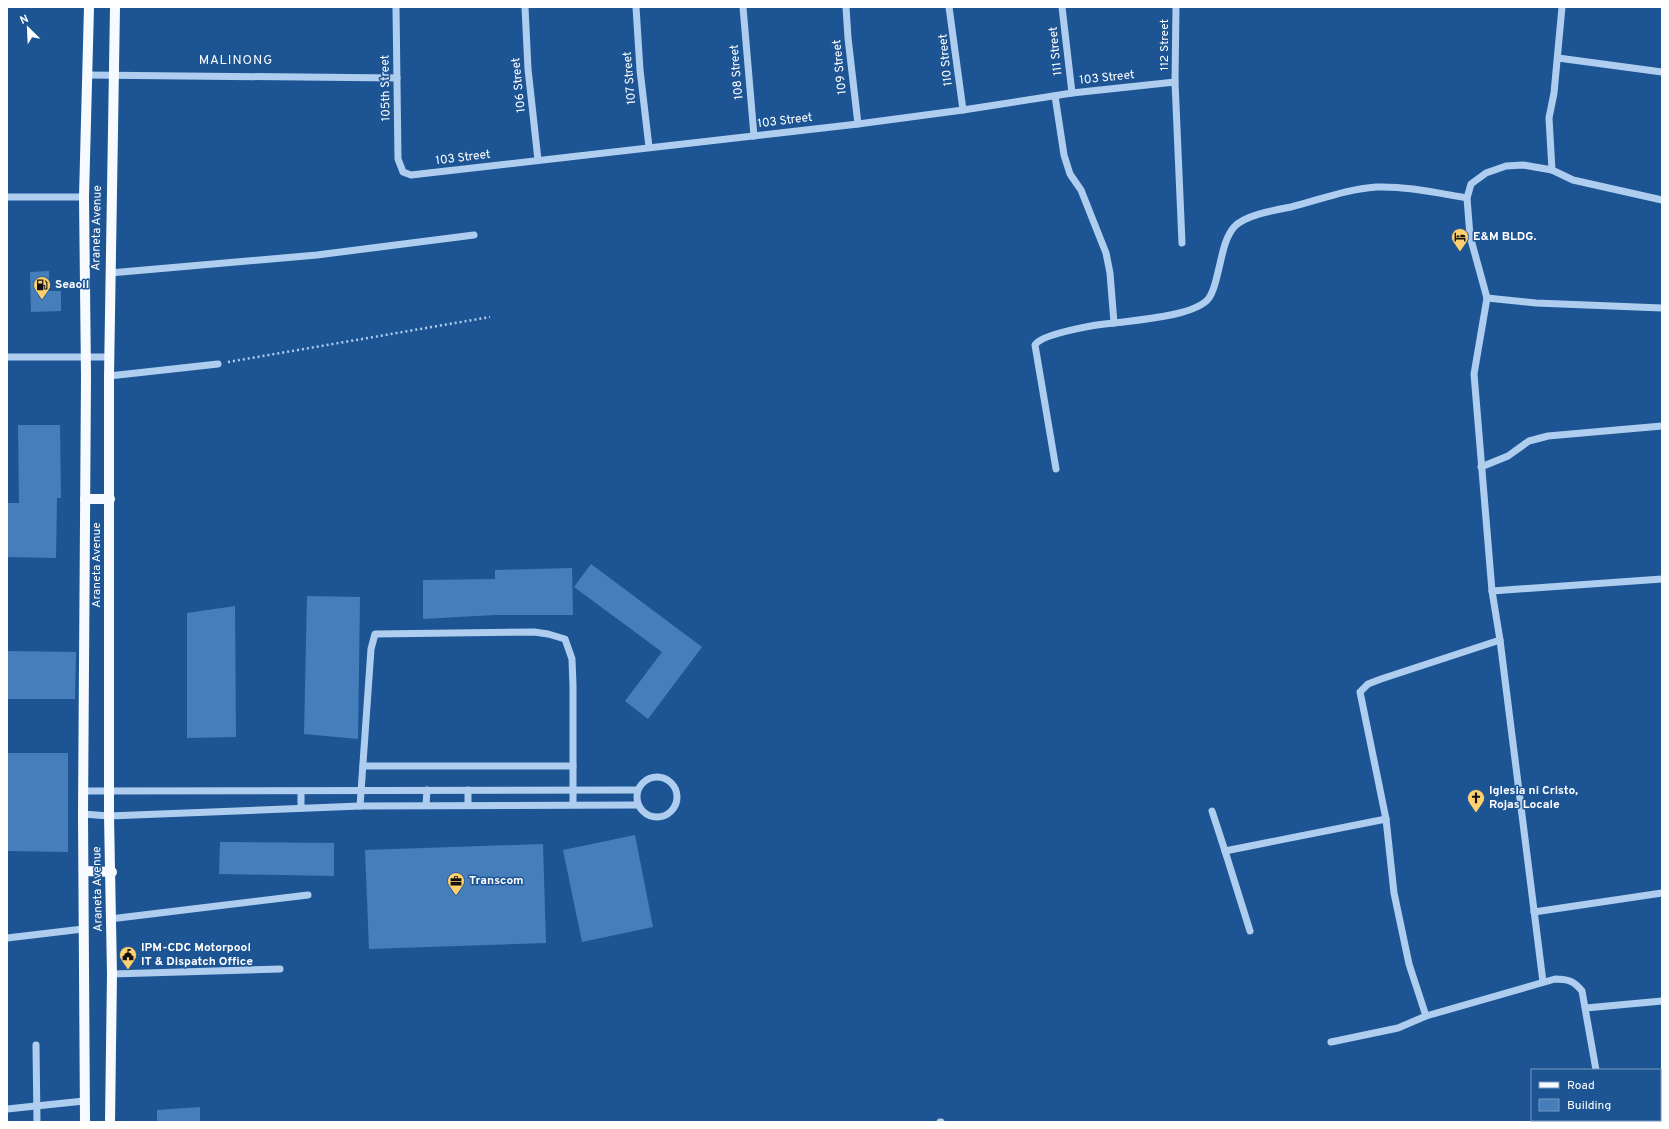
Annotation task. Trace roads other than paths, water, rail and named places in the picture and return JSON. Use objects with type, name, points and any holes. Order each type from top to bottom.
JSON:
[{"type":"main road","name":"Araneta Avenue","points":[[85,1122],[83,814],[86,358],[84,197],[88,7]]},
{"type":"main road","name":"Araneta Avenue","points":[[110,1122],[112,974],[110,919],[112,872],[109,816],[109,376],[115,7]]},
{"type":"main road","points":[[85,499],[110,499]]},
{"type":"main road","points":[[84,871],[112,872]]},
{"type":"street","name":"105th Street","points":[[396,7],[398,159],[401,167]]},
{"type":"street","name":"106 Street","points":[[524,7],[528,69],[538,160]]},
{"type":"street","name":"107 Street","points":[[636,7],[640,70],[649,147]]},
{"type":"street","name":"108 Street","points":[[743,7],[754,136]]},
{"type":"street","name":"109 Street","points":[[846,7],[858,124]]},
{"type":"street","name":"110 Street","points":[[949,7],[963,110]]},
{"type":"street","name":"111 Street","points":[[1062,7],[1072,93]]},
{"type":"street","name":"112 Street","points":[[1176,7],[1175,82],[1182,243]]},
{"type":"street","points":[[1552,170],[1549,118],[1558,58],[1562,7]]},
{"type":"street","points":[[1558,58],[1662,72]]},
{"type":"street","points":[[87,75],[397,78]]},
{"type":"street","name":"103 Street","points":[[401,167],[406,174],[416,176],[538,160],[858,124],[1072,93],[1175,82]]},
{"type":"street","points":[[1055,96],[1064,155],[1070,174],[1081,190],[1106,254],[1110,272],[1114,323]]},
{"type":"street","points":[[1543,982],[1500,640],[1492,591],[1474,374],[1487,298],[1470,236],[1466,198],[1471,184],[1486,173],[1506,166],[1523,165],[1552,170],[1573,180],[1662,200]]},
{"type":"street","points":[[1056,469],[1035,345],[1042,339],[1093,325],[1188,312],[1202,306],[1212,292],[1226,240],[1235,227],[1245,220],[1266,212],[1353,190],[1376,187],[1404,188],[1466,198]]},
{"type":"street","points":[[7,197],[84,197]]},
{"type":"street","points":[[110,273],[317,255],[474,236]]},
{"type":"street","points":[[1487,298],[1536,303],[1662,308]]},
{"type":"street","points":[[7,357],[110,357]]},
{"type":"street","points":[[109,376],[218,364]]},
{"type":"street","points":[[1481,467],[1508,456],[1529,441],[1548,436],[1662,426]]},
{"type":"street","points":[[1492,591],[1662,580]]},
{"type":"street","points":[[360,806],[371,649],[375,634],[534,632],[565,639],[572,658],[574,766],[573,804]]},
{"type":"street","points":[[1426,1016],[1409,964],[1394,893],[1386,820],[1360,692],[1368,684],[1381,679],[1500,640]]},
{"type":"street","points":[[363,766],[574,766]]},
{"type":"street","points":[[659,776],[666,778],[673,784],[677,792],[677,804],[670,814],[655,818],[647,816],[637,805],[637,790],[642,782],[650,777],[659,776]]},
{"type":"street","points":[[426,806],[427,790]]},
{"type":"street","points":[[468,790],[468,805]]},
{"type":"street","points":[[84,791],[637,790]]},
{"type":"street","points":[[301,808],[302,791]]},
{"type":"street","points":[[83,814],[109,816],[360,806],[573,804],[637,805]]},
{"type":"street","points":[[1212,811],[1250,931]]},
{"type":"street","points":[[1225,851],[1386,820]]},
{"type":"street","points":[[1534,912],[1662,893]]},
{"type":"street","points":[[110,919],[308,895]]},
{"type":"street","points":[[7,938],[83,929]]},
{"type":"street","points":[[112,974],[280,969]]},
{"type":"street","points":[[1331,1042],[1398,1028],[1426,1016],[1555,979],[1574,982],[1582,991],[1596,1069]]},
{"type":"street","points":[[1586,1008],[1662,1001]]},
{"type":"street","points":[[36,1045],[37,1122]]},
{"type":"street","points":[[7,1109],[84,1101]]},
{"type":"place","name":"E&M BLDG.","points":[[1460,252]]},
{"type":"place","name":"Seaoil","points":[[42,300]]},
{"type":"place","name":"Iglesia ni Cristo, Rojas Locale","points":[[1476,813]]},
{"type":"place","name":"Transcom","points":[[456,896]]},
{"type":"place","name":"IPM-CDC Motorpool IT & Dispatch Office","points":[[128,970]]},
{"type":"district","name":"MALINONG","points":[[236,61]]}]
